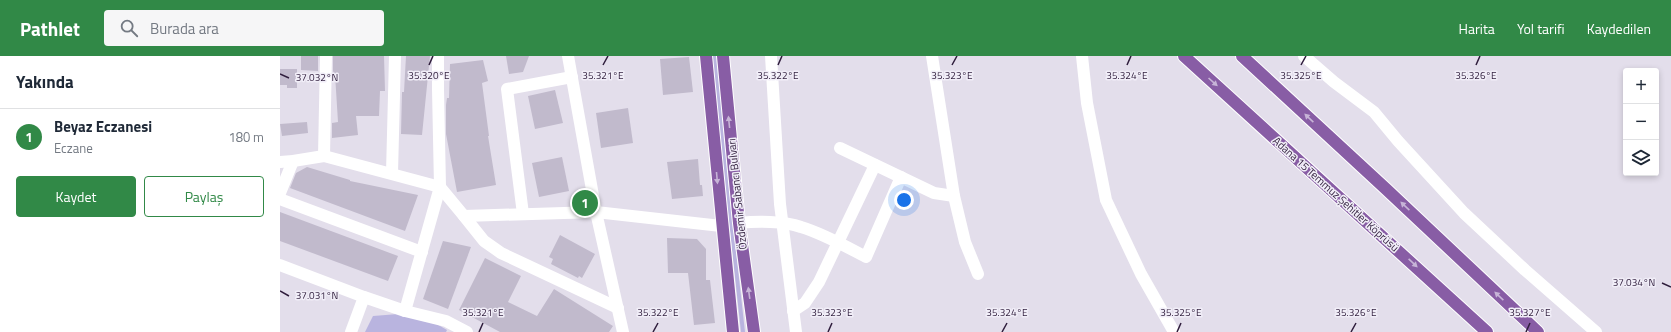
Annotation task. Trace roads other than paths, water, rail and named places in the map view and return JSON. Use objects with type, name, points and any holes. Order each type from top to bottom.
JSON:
[{"type":"main road","name":"Özdemir Sabancı Bulvarı","points":[[706,56],[732,332]]},
{"type":"main road","name":"Özdemir Sabancı Bulvarı","points":[[723,56],[739,223],[754,332]]},
{"type":"main road","name":"Adana 15 Temmuz Şehitler Köprüsü","points":[[1184,56],[1487,332]]},
{"type":"main road","points":[[1242,56],[1538,332]]},
{"type":"street","points":[[324,156],[326,56]]},
{"type":"street","points":[[392,173],[395,56]]},
{"type":"street","points":[[406,310],[440,187],[438,56]]},
{"type":"street","points":[[568,56],[596,212],[623,332]]},
{"type":"street","points":[[771,56],[780,204],[796,332]]},
{"type":"street","points":[[932,56],[954,196],[965,242],[978,274]]},
{"type":"street","points":[[1082,56],[1087,103],[1106,200],[1141,274],[1174,332]]},
{"type":"street","points":[[1304,56],[1334,82],[1374,112],[1398,141],[1464,213],[1525,270],[1596,332]]},
{"type":"street","points":[[523,214],[507,89],[572,77]]},
{"type":"street","points":[[840,148],[934,193],[954,196]]},
{"type":"street","points":[[280,162],[324,156],[440,187],[484,241],[501,253],[618,308]]},
{"type":"street","points":[[280,193],[292,161]]},
{"type":"street","points":[[794,311],[799,309],[810,297],[819,282],[876,165]]},
{"type":"street","points":[[739,223],[783,223],[810,230],[866,257],[901,177]]},
{"type":"street","points":[[280,199],[422,252]]},
{"type":"street","points":[[464,216],[596,212],[721,226]]},
{"type":"street","points":[[280,266],[364,297],[446,321],[467,332]]},
{"type":"street","points":[[351,332],[364,297]]},
{"type":"place","name":"Beyaz Eczanesi","points":[[585,203]]}]
